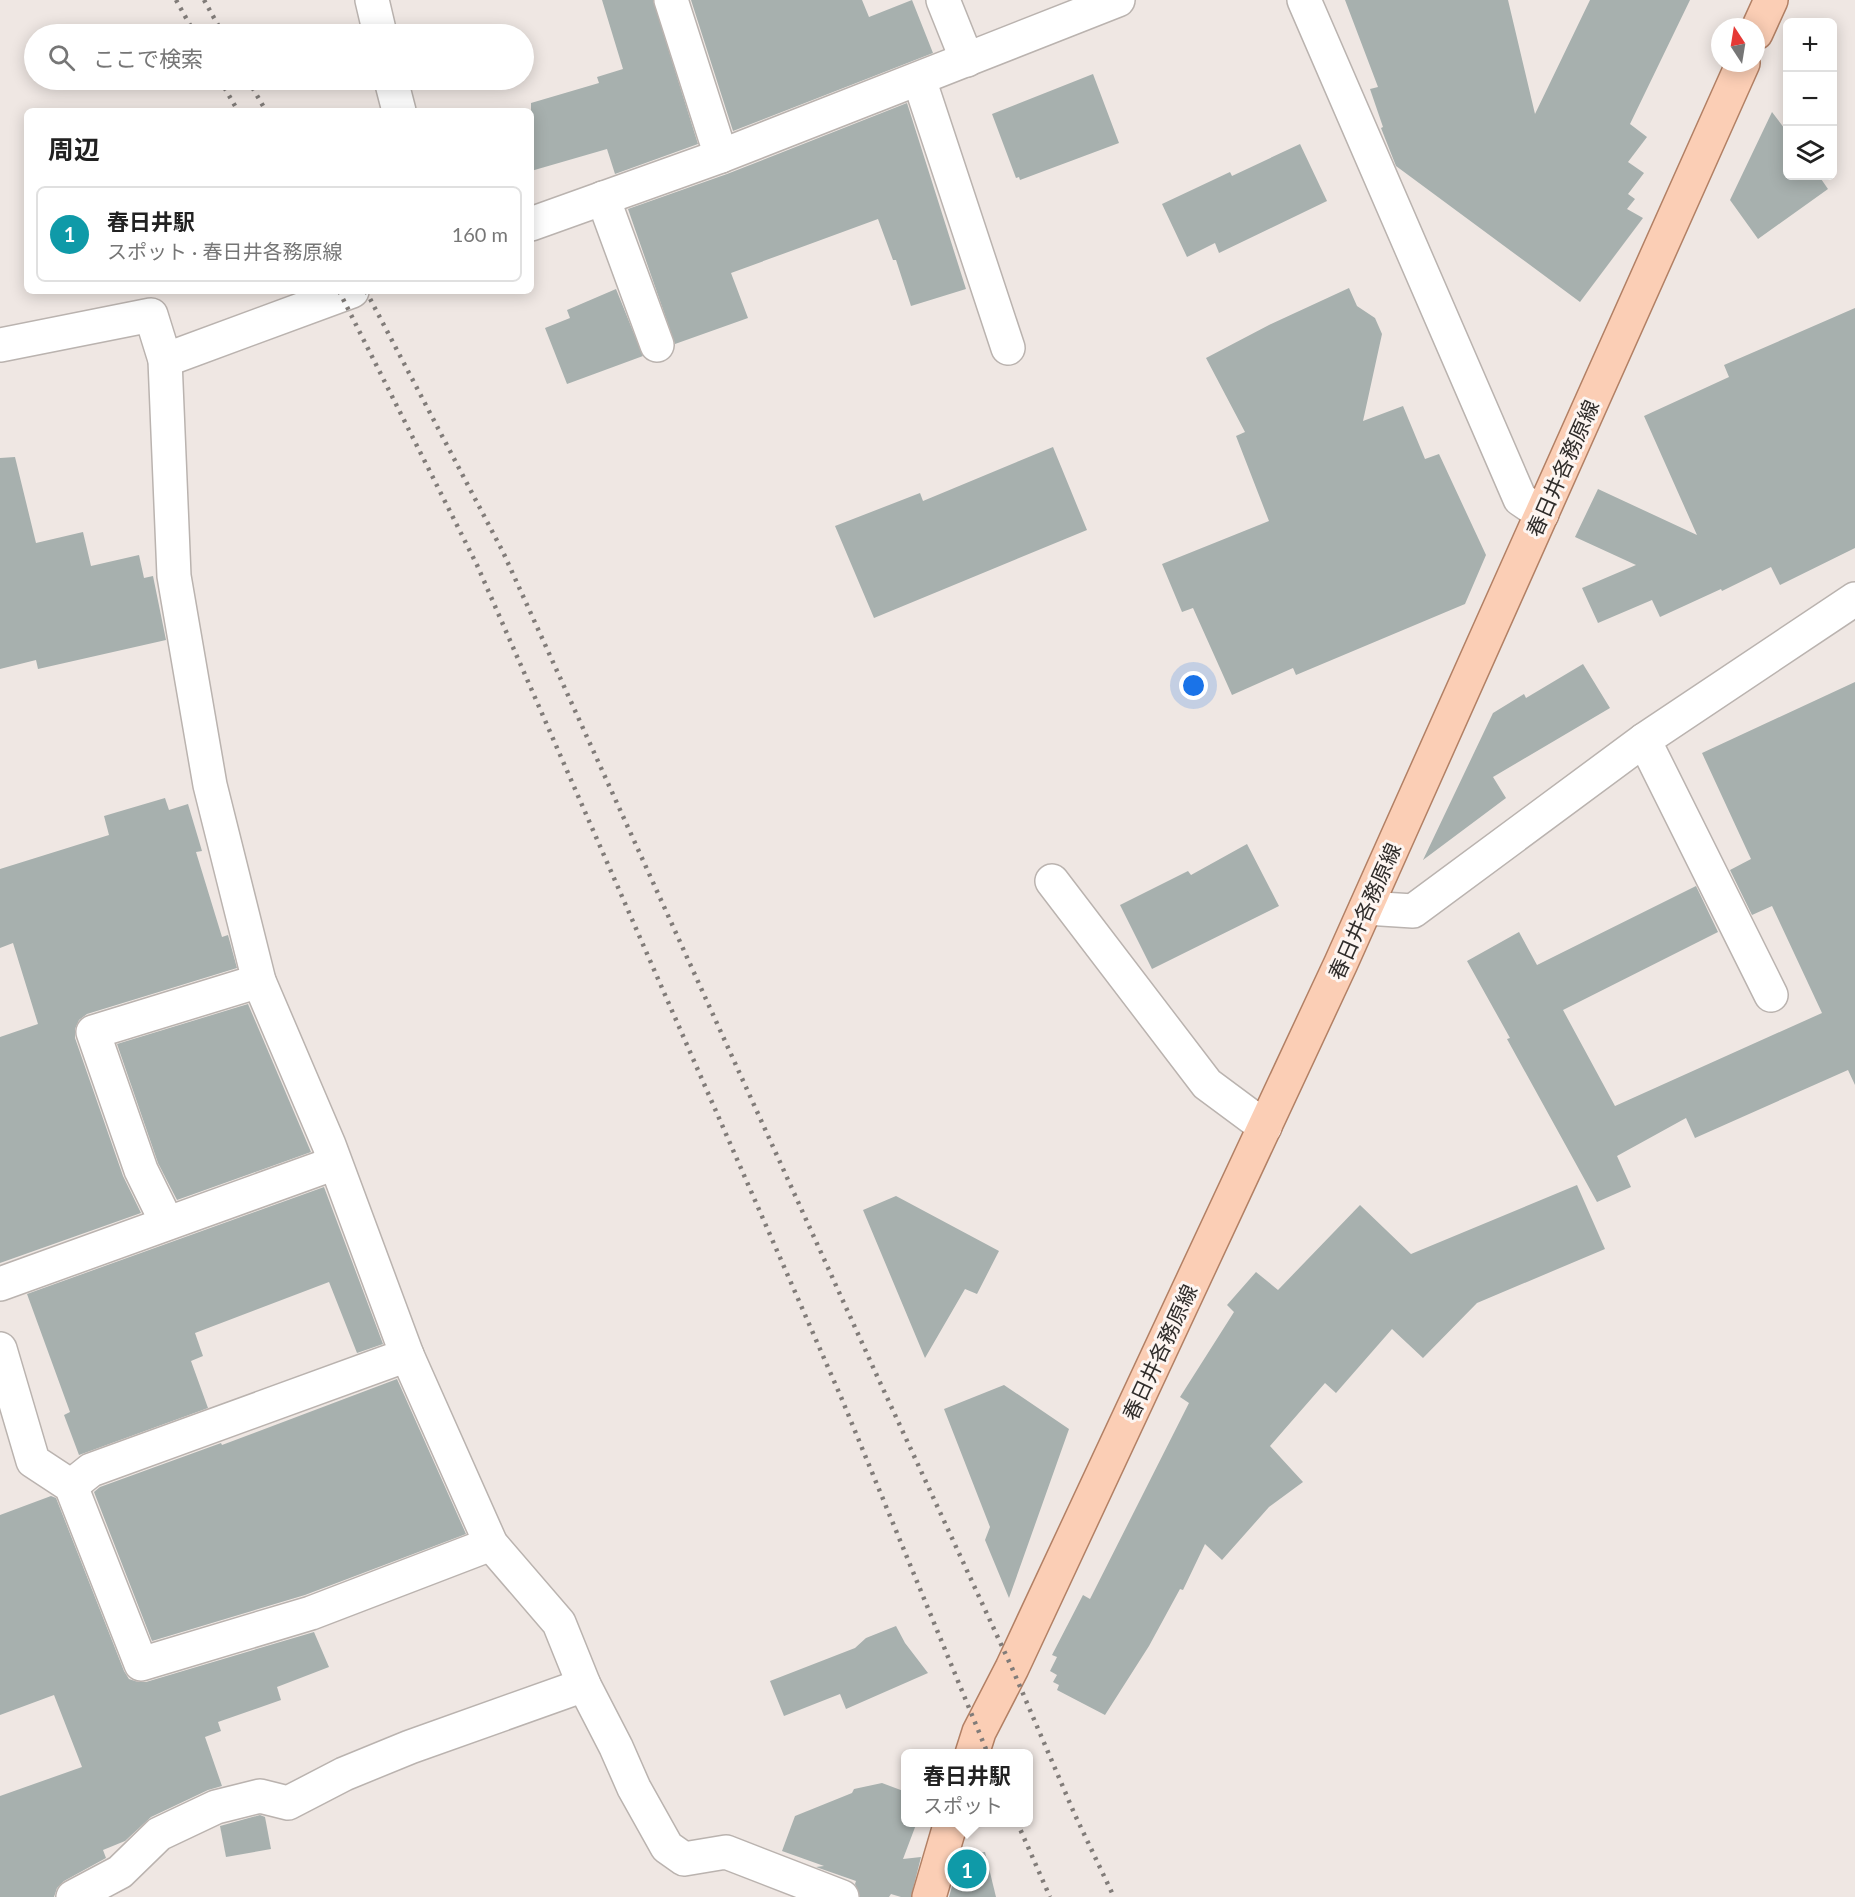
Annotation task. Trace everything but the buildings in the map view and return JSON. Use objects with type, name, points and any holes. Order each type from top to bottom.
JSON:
[{"type":"main road","points":[[1763,18],[1771,0]]},
{"type":"main road","name":"春日井各務原線","points":[[974,1749],[979,1732],[1012,1668],[1366,908],[1739,72]]},
{"type":"main road","points":[[929,1897],[950,1827]]},
{"type":"street","points":[[372,0],[378,24]]},
{"type":"street","points":[[671,0],[722,156]]},
{"type":"street","points":[[943,0],[967,60]]},
{"type":"street","points":[[534,223],[722,156],[1118,0]]},
{"type":"street","points":[[1304,0],[1520,499],[1542,514]]},
{"type":"street","points":[[919,78],[1008,348]]},
{"type":"street","points":[[394,90],[398,108]]},
{"type":"street","points":[[603,198],[657,345]]},
{"type":"street","points":[[165,360],[344,294]]},
{"type":"street","points":[[0,345],[151,315],[165,360],[174,576],[210,784],[259,981],[329,1145],[407,1355],[491,1544],[559,1623],[584,1685],[634,1788],[667,1847],[684,1859],[726,1852],[842,1897]]},
{"type":"street","points":[[1366,908],[1413,911],[1644,740],[1855,599]]},
{"type":"street","points":[[1644,740],[1772,994]]},
{"type":"street","points":[[1052,881],[1207,1084],[1265,1127]]},
{"type":"street","points":[[167,1223],[141,1170],[93,1032],[259,981]]},
{"type":"street","points":[[0,1284],[335,1163]]},
{"type":"street","points":[[0,1349],[33,1461],[71,1486],[141,1664],[311,1613],[491,1544]]},
{"type":"street","points":[[71,1486],[91,1470],[407,1355]]},
{"type":"street","points":[[73,1897],[120,1872],[159,1834],[216,1807],[260,1796],[288,1803],[344,1774],[410,1747],[584,1685]]},
{"type":"railway","points":[[176,0],[189,24]]},
{"type":"railway","points":[[204,0],[217,24]]},
{"type":"railway","points":[[226,90],[236,108]]},
{"type":"railway","points":[[254,90],[264,108]]},
{"type":"railway","points":[[341,294],[477,565],[841,1397],[986,1749]]},
{"type":"railway","points":[[368,294],[503,552],[1012,1668],[1075,1815],[1114,1897]]},
{"type":"railway","points":[[1019,1827],[1050,1897]]},
{"type":"place","name":"春日井駅","points":[[967,1869]]}]
